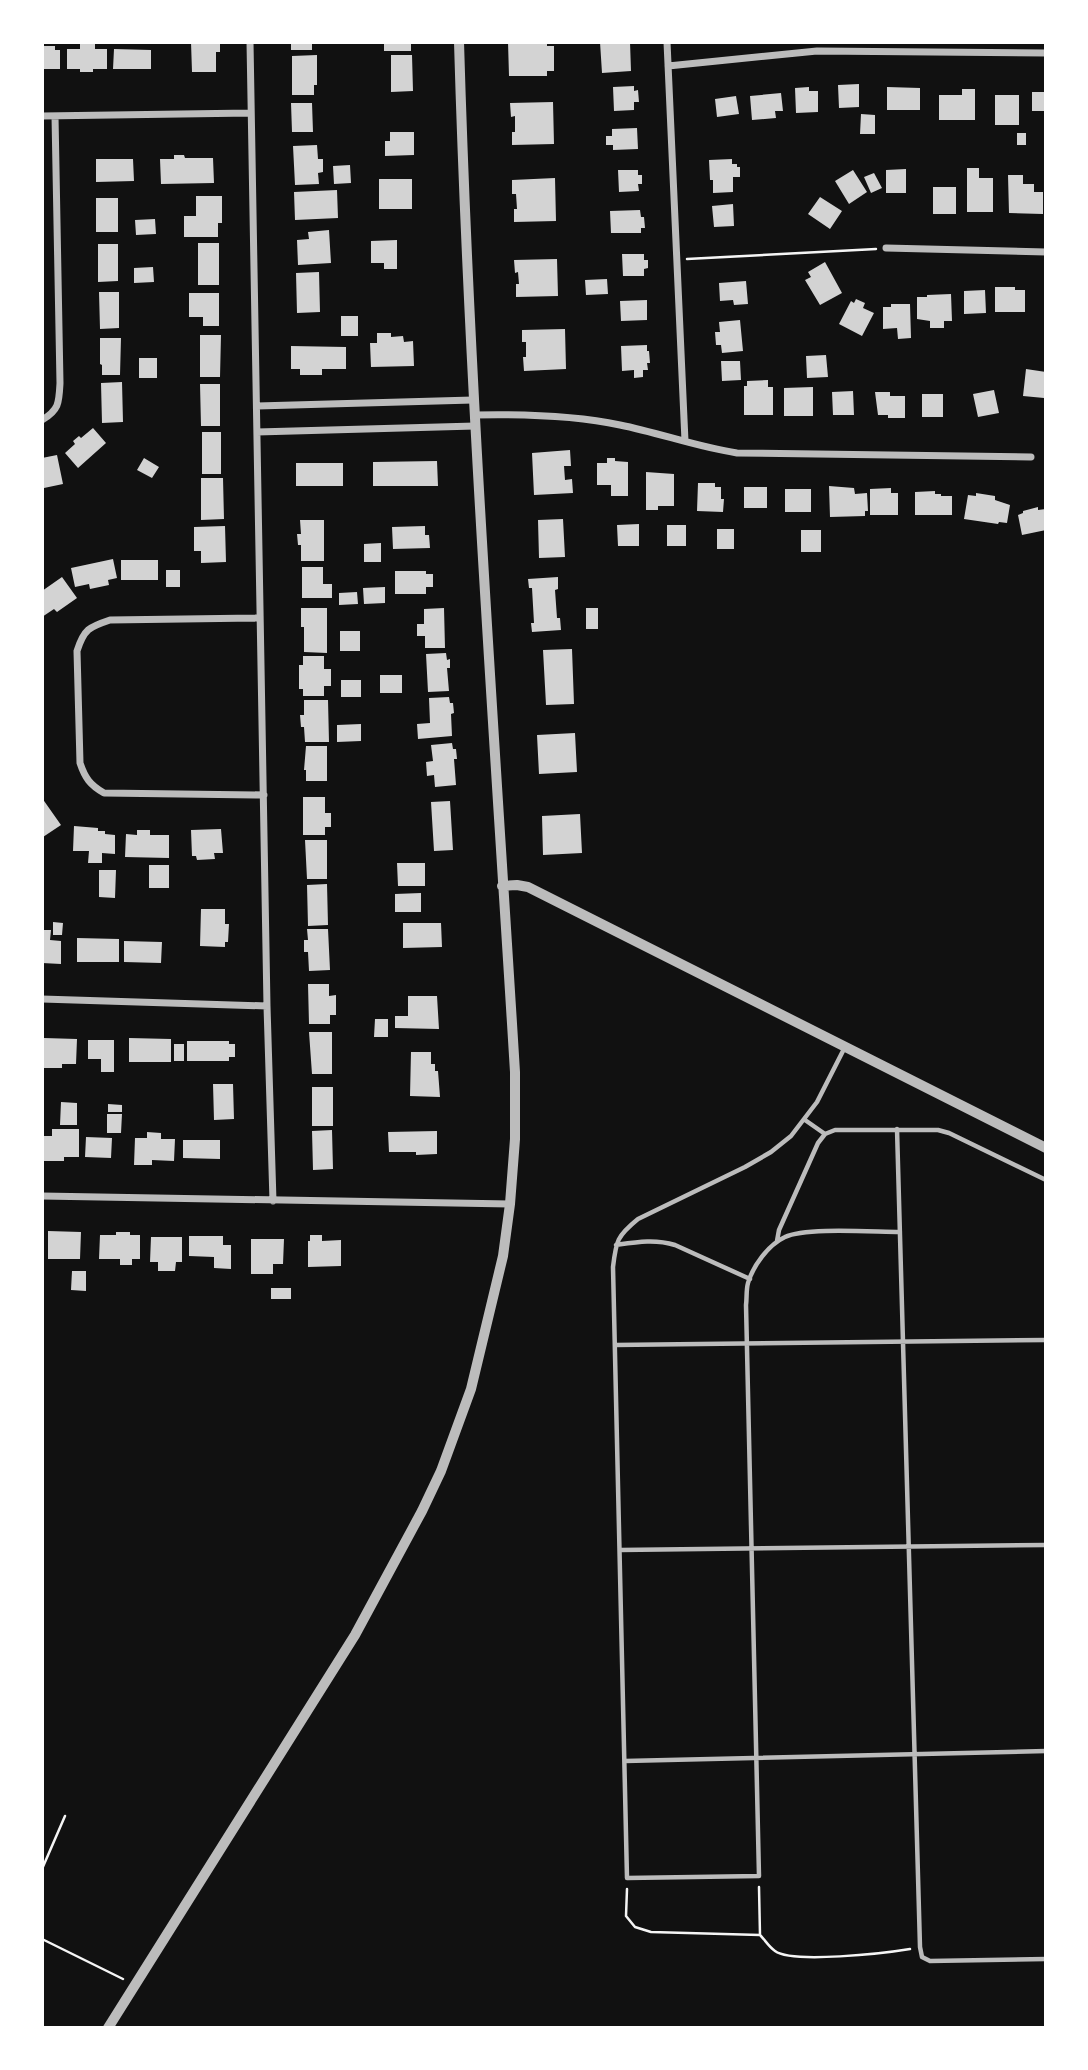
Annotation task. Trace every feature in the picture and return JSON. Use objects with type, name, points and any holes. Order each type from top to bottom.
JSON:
[{"type":"street","points":[[250,42],[273,1201]]},
{"type":"street","points":[[108,2028],[355,1635],[422,1511],[445,1460],[471,1389],[503,1256],[515,1139],[515,1072],[474,421],[459,42]]},
{"type":"street","points":[[667,42],[685,441]]},
{"type":"street","points":[[668,66],[825,50],[1046,53]]},
{"type":"street","points":[[42,116],[251,113]]},
{"type":"street","points":[[42,421],[53,413],[59,403],[60,383],[55,116]]},
{"type":"street","points":[[886,248],[1046,253]]},
{"type":"street","points":[[257,406],[473,400]]},
{"type":"street","points":[[257,432],[474,421],[584,419],[623,425],[714,450],[737,453],[1031,457]]},
{"type":"street","points":[[260,618],[110,620],[95,625],[83,634],[77,651],[77,663],[80,763],[85,777],[93,787],[104,793],[264,795]]},
{"type":"street","points":[[502,886],[528,887],[1046,1148]]},
{"type":"street","points":[[42,999],[268,1006]]},
{"type":"street","points":[[42,1196],[510,1204]]},
{"type":"lane","points":[[846,1046],[817,1102],[791,1136],[762,1157],[638,1220],[623,1231],[615,1245],[613,1267],[628,1878],[759,1876],[746,1305],[755,1266],[777,1242],[786,1236],[803,1232],[900,1232]]},
{"type":"lane","points":[[805,1120],[825,1134]]},
{"type":"lane","points":[[897,1129],[920,1947],[922,1957],[930,1961],[1046,1959]]},
{"type":"lane","points":[[777,1242],[779,1230],[818,1143],[825,1134],[835,1130],[937,1130],[949,1133],[1046,1180]]},
{"type":"lane","points":[[615,1245],[645,1241],[675,1245],[750,1280]]},
{"type":"lane","points":[[615,1345],[1046,1339]]},
{"type":"lane","points":[[620,1550],[1046,1545]]},
{"type":"lane","points":[[625,1761],[1046,1751]]},
{"type":"path","points":[[677,259],[886,248]]},
{"type":"path","points":[[42,1869],[65,1816]]},
{"type":"path","points":[[759,1876],[760,1935],[776,1952],[794,1956],[869,1955],[920,1947]]},
{"type":"path","points":[[628,1878],[626,1916],[635,1927],[651,1932],[760,1935]]},
{"type":"path","points":[[42,1939],[135,1986]]},
{"type":"building","points":[[80,42],[95,42],[95,49],[107,49],[107,69],[80,72],[80,69],[67,69],[67,49],[80,49]]},
{"type":"building","points":[[191,42],[220,42],[220,52],[216,52],[216,72],[192,72]]},
{"type":"building","points":[[291,42],[312,42],[312,50],[291,50]]},
{"type":"building","points":[[384,42],[411,42],[411,51],[384,51]]},
{"type":"building","points":[[508,42],[547,42],[547,46],[554,46],[554,71],[547,71],[547,76],[509,76]]},
{"type":"building","points":[[600,42],[630,42],[631,71],[602,73]]},
{"type":"building","points":[[42,46],[55,46],[55,50],[60,50],[60,69],[42,69]]},
{"type":"building","points":[[114,49],[151,50],[151,69],[113,69]]},
{"type":"building","points":[[317,55],[317,85],[314,85],[314,95],[292,95],[292,56]]},
{"type":"building","points":[[391,55],[412,55],[413,91],[391,92]]},
{"type":"building","points":[[859,84],[859,107],[839,108],[838,85]]},
{"type":"building","points":[[634,86],[634,91],[638,90],[639,102],[634,102],[634,110],[614,111],[613,87]]},
{"type":"building","points":[[809,87],[809,91],[818,91],[818,112],[796,113],[795,88]]},
{"type":"building","points":[[887,87],[920,88],[920,110],[887,110]]},
{"type":"building","points":[[962,89],[975,89],[975,120],[939,120],[939,95],[962,95]]},
{"type":"building","points":[[1032,92],[1046,92],[1046,111],[1032,111]]},
{"type":"building","points":[[781,93],[783,111],[775,111],[776,118],[752,120],[750,96]]},
{"type":"building","points":[[995,95],[1019,95],[1019,125],[995,125]]},
{"type":"building","points":[[736,96],[739,114],[717,117],[715,99]]},
{"type":"building","points":[[553,102],[554,144],[512,145],[515,116],[511,117],[510,103]]},
{"type":"building","points":[[291,103],[312,103],[313,132],[292,132]]},
{"type":"building","points":[[861,114],[875,115],[875,134],[860,134]]},
{"type":"building","points":[[637,128],[638,149],[613,150],[613,145],[606,145],[606,136],[612,136],[612,129]]},
{"type":"building","points":[[390,132],[414,132],[414,155],[385,156],[385,141],[390,141]]},
{"type":"building","points":[[1017,133],[1026,133],[1026,145],[1017,145]]},
{"type":"building","points":[[317,145],[318,159],[323,159],[323,172],[318,173],[319,184],[295,185],[293,146]]},
{"type":"building","points":[[174,155],[184,155],[185,158],[213,158],[214,183],[161,184],[160,159],[174,159]]},
{"type":"building","points":[[96,159],[133,159],[134,181],[96,182]]},
{"type":"building","points":[[732,159],[732,164],[740,167],[740,177],[733,177],[733,192],[713,193],[709,160]]},
{"type":"building","points":[[350,165],[351,183],[334,184],[333,166]]},
{"type":"building","points":[[967,168],[979,168],[979,178],[993,178],[993,212],[967,212]]},
{"type":"building","points":[[906,169],[906,193],[886,193],[886,170]]},
{"type":"building","points":[[618,170],[638,170],[638,175],[642,175],[642,184],[638,184],[639,191],[619,192]]},
{"type":"building","points":[[853,170],[867,192],[849,204],[835,181]]},
{"type":"building","points":[[874,173],[882,188],[871,193],[864,177]]},
{"type":"building","points":[[1008,175],[1023,175],[1023,184],[1034,184],[1034,192],[1043,192],[1043,214],[1009,213]]},
{"type":"building","points":[[555,178],[556,221],[514,222],[514,209],[517,209],[516,194],[512,194],[512,180]]},
{"type":"building","points":[[379,179],[412,179],[412,209],[379,209]]},
{"type":"building","points":[[933,187],[956,187],[956,214],[933,214]]},
{"type":"building","points":[[337,190],[338,218],[295,220],[294,192]]},
{"type":"building","points":[[196,196],[222,196],[222,223],[218,223],[218,237],[184,237],[184,216],[196,216]]},
{"type":"building","points":[[820,197],[842,211],[830,229],[808,214]]},
{"type":"building","points":[[96,198],[118,198],[118,232],[96,232]]},
{"type":"building","points":[[733,204],[734,226],[714,227],[712,206]]},
{"type":"building","points":[[640,210],[645,228],[641,228],[641,233],[611,233],[610,211]]},
{"type":"building","points":[[155,219],[156,234],[136,235],[135,220]]},
{"type":"building","points":[[329,230],[331,263],[298,265],[297,240],[309,239],[308,232]]},
{"type":"building","points":[[397,240],[397,269],[384,269],[384,263],[371,263],[371,241]]},
{"type":"building","points":[[198,243],[219,243],[219,285],[198,285]]},
{"type":"building","points":[[98,244],[118,244],[118,281],[98,282]]},
{"type":"building","points":[[622,254],[644,254],[644,260],[648,260],[648,268],[644,269],[644,276],[623,276]]},
{"type":"building","points":[[557,259],[558,296],[516,297],[516,284],[519,284],[514,260]]},
{"type":"building","points":[[825,262],[842,293],[820,305],[805,280],[811,277],[808,272]]},
{"type":"building","points":[[153,267],[154,282],[134,283],[134,268]]},
{"type":"building","points":[[319,272],[320,312],[297,313],[296,273]]},
{"type":"building","points":[[607,279],[608,294],[586,295],[585,280]]},
{"type":"building","points":[[746,281],[748,304],[734,305],[733,300],[720,301],[719,283]]},
{"type":"building","points":[[995,287],[1025,290],[1025,312],[995,312]]},
{"type":"building","points":[[985,290],[986,313],[964,314],[964,291]]},
{"type":"building","points":[[99,292],[119,292],[119,328],[100,329]]},
{"type":"building","points":[[189,293],[219,293],[219,326],[203,326],[203,317],[189,317]]},
{"type":"building","points":[[951,294],[952,321],[944,321],[944,328],[930,328],[930,321],[917,319],[917,297]]},
{"type":"building","points":[[856,299],[865,303],[863,308],[874,313],[862,336],[839,324],[851,301],[854,303]]},
{"type":"building","points":[[647,300],[647,320],[621,321],[620,301]]},
{"type":"building","points":[[891,304],[910,304],[911,338],[898,339],[897,328],[883,329],[883,307],[891,307]]},
{"type":"building","points":[[341,316],[358,316],[358,336],[341,336]]},
{"type":"building","points":[[740,320],[743,351],[722,353],[721,345],[716,345],[715,332],[720,332],[719,322]]},
{"type":"building","points":[[565,329],[566,369],[524,371],[526,342],[522,342],[522,330]]},
{"type":"building","points":[[377,333],[391,333],[391,337],[403,336],[404,342],[413,341],[414,366],[371,367],[370,343],[377,343]]},
{"type":"building","points":[[200,335],[221,335],[220,377],[200,377]]},
{"type":"building","points":[[100,338],[121,338],[120,375],[102,375]]},
{"type":"building","points":[[647,345],[650,363],[647,363],[648,370],[643,370],[643,377],[634,378],[634,370],[622,371],[621,346]]},
{"type":"building","points":[[291,346],[346,347],[346,369],[322,369],[322,375],[300,375],[300,369],[291,369]]},
{"type":"building","points":[[826,355],[828,377],[807,378],[806,356]]},
{"type":"building","points":[[139,358],[157,358],[157,378],[139,378]]},
{"type":"building","points":[[721,361],[740,361],[741,380],[722,381]]},
{"type":"building","points":[[1026,369],[1046,372],[1044,398],[1023,396]]},
{"type":"building","points":[[768,380],[768,387],[773,387],[773,415],[744,415],[744,386],[747,386],[747,381]]},
{"type":"building","points":[[122,382],[123,422],[102,423],[101,383]]},
{"type":"building","points":[[200,384],[220,384],[220,426],[201,426]]},
{"type":"building","points":[[813,387],[813,416],[784,416],[784,388]]},
{"type":"building","points":[[994,390],[999,413],[978,417],[973,394]]},
{"type":"building","points":[[853,391],[854,415],[833,415],[832,392]]},
{"type":"building","points":[[875,392],[905,396],[905,418],[878,415]]},
{"type":"building","points":[[922,394],[943,394],[943,417],[922,417]]},
{"type":"building","points":[[93,428],[106,443],[78,468],[65,453],[75,444],[73,441]]},
{"type":"building","points":[[202,432],[221,432],[221,474],[202,474]]},
{"type":"building","points":[[570,450],[571,466],[564,466],[565,480],[572,479],[573,493],[534,495],[532,453]]},
{"type":"building","points":[[57,455],[63,484],[44,488],[42,458]]},
{"type":"building","points":[[144,458],[159,467],[152,478],[137,470]]},
{"type":"building","points":[[607,458],[628,462],[628,496],[611,496],[611,485],[597,485],[597,463],[607,463]]},
{"type":"building","points":[[437,461],[438,486],[373,486],[373,462]]},
{"type":"building","points":[[296,463],[343,463],[343,486],[296,486]]},
{"type":"building","points":[[646,472],[674,474],[674,506],[658,506],[658,510],[646,510]]},
{"type":"building","points":[[201,478],[223,478],[224,519],[201,520]]},
{"type":"building","points":[[698,483],[715,483],[715,487],[721,487],[723,512],[697,511]]},
{"type":"building","points":[[829,486],[854,488],[855,494],[867,493],[868,511],[865,511],[865,516],[830,517]]},
{"type":"building","points":[[744,487],[767,487],[767,508],[744,508]]},
{"type":"building","points":[[891,488],[891,493],[898,493],[898,515],[870,515],[870,489]]},
{"type":"building","points":[[785,489],[811,489],[811,512],[785,512]]},
{"type":"building","points":[[935,491],[935,494],[941,496],[952,496],[952,515],[915,515],[915,492]]},
{"type":"building","points":[[976,493],[995,496],[995,500],[1010,505],[1007,523],[964,519],[968,495],[976,496]]},
{"type":"building","points":[[1038,507],[1038,510],[1046,509],[1046,530],[1022,535],[1018,515]]},
{"type":"building","points":[[563,519],[565,557],[539,558],[538,520]]},
{"type":"building","points":[[300,520],[324,520],[324,561],[301,561],[301,545],[298,545],[297,534],[301,534]]},
{"type":"building","points":[[639,524],[639,546],[618,546],[617,525]]},
{"type":"building","points":[[667,525],[686,525],[686,546],[667,546]]},
{"type":"building","points":[[225,526],[226,562],[201,563],[201,551],[194,551],[194,527]]},
{"type":"building","points":[[425,526],[430,548],[393,549],[392,527]]},
{"type":"building","points":[[717,529],[734,529],[734,549],[717,549]]},
{"type":"building","points":[[801,530],[821,530],[821,552],[801,552]]},
{"type":"building","points":[[381,543],[381,562],[364,562],[364,544]]},
{"type":"building","points":[[113,559],[117,578],[108,580],[109,585],[90,589],[89,584],[75,587],[71,568]]},
{"type":"building","points":[[121,560],[158,560],[158,580],[121,580]]},
{"type":"building","points":[[302,567],[323,567],[323,584],[332,584],[332,598],[302,598]]},
{"type":"building","points":[[166,570],[180,570],[180,587],[166,587]]},
{"type":"building","points":[[395,571],[426,571],[426,574],[433,574],[433,587],[426,587],[426,594],[395,594]]},
{"type":"building","points":[[62,577],[77,598],[57,612],[54,609],[42,617],[42,591]]},
{"type":"building","points":[[558,577],[558,589],[555,590],[557,618],[560,618],[561,630],[532,632],[532,588],[529,588],[528,579]]},
{"type":"building","points":[[385,587],[385,603],[364,604],[363,588]]},
{"type":"building","points":[[357,592],[358,604],[339,605],[339,593]]},
{"type":"building","points":[[301,608],[327,608],[327,653],[304,652]]},
{"type":"building","points":[[444,608],[445,648],[425,648],[425,636],[417,636],[417,624],[424,624],[424,609]]},
{"type":"building","points":[[586,608],[598,608],[598,629],[586,629]]},
{"type":"building","points":[[340,631],[360,631],[360,651],[340,651]]},
{"type":"building","points":[[572,649],[574,704],[546,705],[543,650]]},
{"type":"building","points":[[446,653],[447,660],[450,659],[450,668],[447,668],[449,691],[428,692],[426,654]]},
{"type":"building","points":[[303,656],[324,656],[324,669],[331,669],[331,686],[324,686],[324,696],[303,696],[303,689],[299,689],[299,665],[303,665]]},
{"type":"building","points":[[380,675],[402,675],[402,693],[380,693]]},
{"type":"building","points":[[341,680],[361,680],[361,697],[341,697]]},
{"type":"building","points":[[449,697],[454,713],[451,714],[452,736],[418,739],[417,724],[430,723],[429,698]]},
{"type":"building","points":[[304,700],[328,700],[329,742],[305,742],[300,715],[304,715]]},
{"type":"building","points":[[361,724],[361,741],[337,742],[337,725]]},
{"type":"building","points":[[575,733],[577,772],[539,774],[537,735]]},
{"type":"building","points":[[452,743],[457,759],[454,759],[456,785],[435,787],[434,775],[427,776],[426,762],[433,761],[431,745]]},
{"type":"building","points":[[306,746],[327,746],[327,781],[306,781]]},
{"type":"building","points":[[303,797],[325,797],[325,813],[331,813],[331,827],[325,827],[325,835],[303,835]]},
{"type":"building","points":[[42,798],[61,825],[43,837],[42,835]]},
{"type":"building","points":[[450,801],[453,850],[434,851],[431,802]]},
{"type":"building","points":[[580,814],[582,853],[543,855],[542,816]]},
{"type":"building","points":[[74,826],[98,828],[98,831],[105,831],[105,834],[115,835],[115,854],[102,853],[102,863],[88,863],[89,851],[73,851]]},
{"type":"building","points":[[221,829],[223,853],[214,853],[215,859],[197,860],[196,856],[192,856],[191,830]]},
{"type":"building","points":[[137,830],[150,830],[150,835],[169,835],[169,858],[125,857],[126,834],[137,835]]},
{"type":"building","points":[[305,840],[327,840],[327,879],[307,879]]},
{"type":"building","points":[[397,863],[425,863],[425,886],[398,886]]},
{"type":"building","points":[[149,865],[169,865],[169,888],[149,888]]},
{"type":"building","points":[[99,870],[116,870],[115,898],[99,897]]},
{"type":"building","points":[[327,884],[328,925],[308,926],[307,885]]},
{"type":"building","points":[[421,893],[421,912],[395,912],[395,894]]},
{"type":"building","points":[[201,909],[225,909],[225,924],[229,924],[225,947],[200,946]]},
{"type":"building","points":[[53,922],[63,923],[62,935],[53,935]]},
{"type":"building","points":[[403,923],[441,923],[442,947],[403,948]]},
{"type":"building","points":[[307,929],[328,929],[330,970],[309,971],[308,952],[304,952],[304,940],[308,940]]},
{"type":"building","points":[[42,930],[51,930],[50,940],[61,941],[61,964],[42,963]]},
{"type":"building","points":[[77,938],[119,939],[119,962],[77,962]]},
{"type":"building","points":[[124,941],[162,942],[161,963],[124,962]]},
{"type":"building","points":[[308,984],[329,984],[329,996],[336,995],[336,1015],[330,1015],[330,1024],[309,1024]]},
{"type":"building","points":[[408,996],[437,996],[439,1029],[395,1028],[395,1016],[408,1016]]},
{"type":"building","points":[[375,1019],[388,1019],[388,1037],[374,1037]]},
{"type":"building","points":[[309,1032],[332,1032],[332,1074],[312,1074]]},
{"type":"building","points":[[44,1038],[77,1039],[76,1064],[62,1064],[62,1068],[44,1068]]},
{"type":"building","points":[[129,1038],[171,1039],[171,1062],[129,1062]]},
{"type":"building","points":[[88,1040],[114,1040],[114,1072],[101,1072],[101,1059],[88,1059]]},
{"type":"building","points":[[187,1041],[229,1041],[229,1044],[235,1044],[235,1057],[229,1057],[229,1061],[187,1061]]},
{"type":"building","points":[[174,1044],[184,1044],[184,1061],[174,1061]]},
{"type":"building","points":[[411,1052],[431,1052],[431,1064],[435,1064],[435,1071],[438,1071],[440,1097],[410,1096]]},
{"type":"building","points":[[213,1084],[233,1084],[234,1119],[214,1120]]},
{"type":"building","points":[[312,1087],[333,1087],[333,1126],[312,1126]]},
{"type":"building","points":[[61,1102],[77,1103],[77,1125],[60,1125]]},
{"type":"building","points":[[108,1104],[122,1105],[122,1112],[108,1112]]},
{"type":"building","points":[[107,1114],[122,1114],[121,1133],[107,1133]]},
{"type":"building","points":[[52,1129],[79,1129],[79,1157],[64,1157],[64,1161],[42,1161],[42,1136],[52,1136]]},
{"type":"building","points":[[332,1130],[333,1169],[313,1170],[312,1131]]},
{"type":"building","points":[[437,1131],[437,1154],[389,1152],[388,1132]]},
{"type":"building","points":[[147,1132],[161,1133],[161,1139],[175,1139],[174,1161],[152,1160],[152,1165],[134,1165],[135,1138],[147,1138]]},
{"type":"building","points":[[86,1137],[112,1138],[111,1158],[85,1157]]},
{"type":"building","points":[[183,1140],[220,1140],[220,1159],[183,1158]]},
{"type":"building","points":[[48,1231],[81,1232],[80,1259],[48,1259]]},
{"type":"building","points":[[116,1232],[140,1235],[140,1259],[132,1259],[132,1265],[120,1265],[120,1259],[99,1259],[100,1235],[116,1235]]},
{"type":"building","points":[[310,1235],[322,1235],[322,1241],[341,1240],[341,1266],[308,1267]]},
{"type":"building","points":[[189,1236],[223,1236],[223,1245],[231,1245],[231,1269],[214,1268],[214,1257],[189,1256]]},
{"type":"building","points":[[151,1237],[182,1237],[182,1262],[176,1262],[175,1271],[158,1271],[158,1262],[150,1262]]},
{"type":"building","points":[[251,1239],[284,1239],[283,1264],[273,1264],[273,1274],[251,1274]]},
{"type":"building","points":[[72,1271],[86,1271],[86,1291],[71,1290]]},
{"type":"building","points":[[271,1288],[291,1288],[291,1299],[271,1299]]}]
